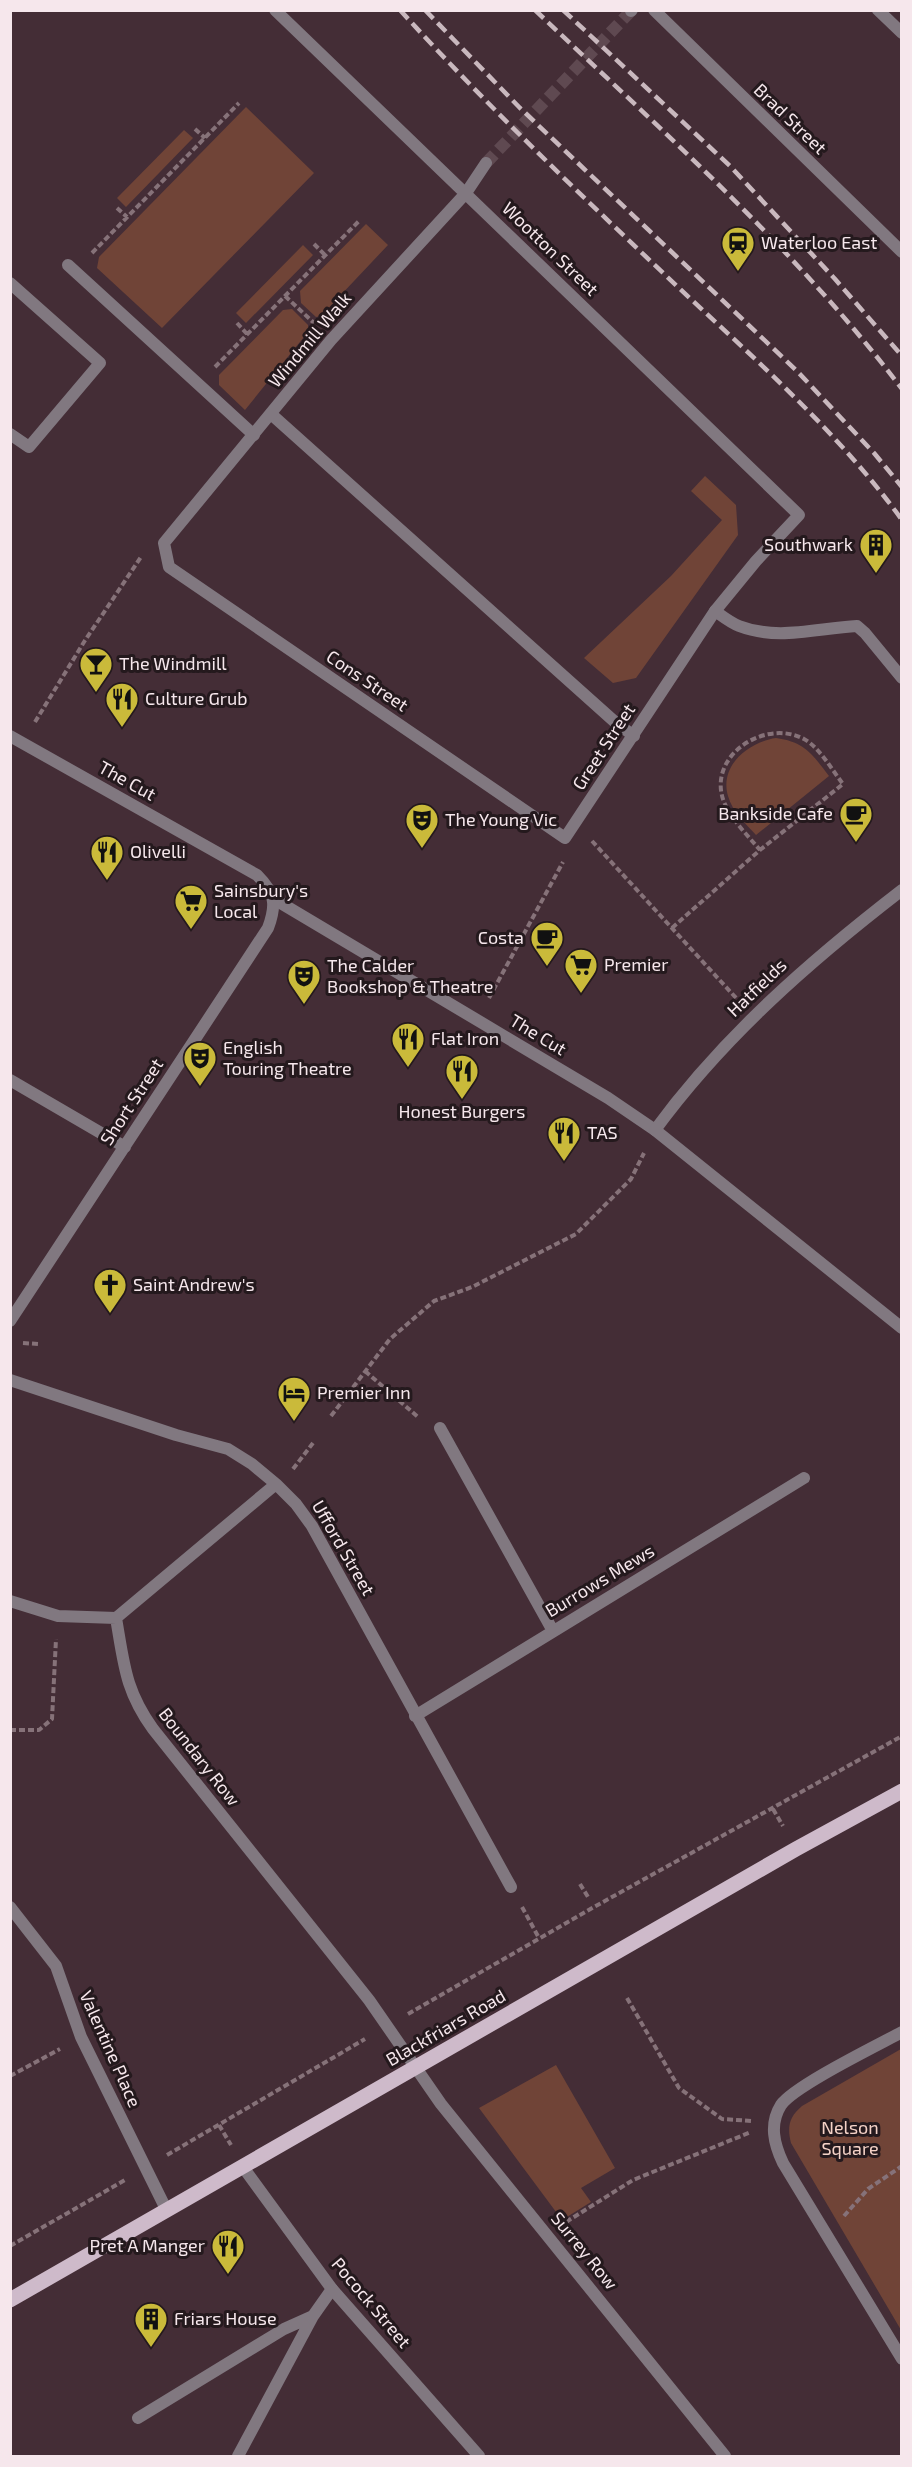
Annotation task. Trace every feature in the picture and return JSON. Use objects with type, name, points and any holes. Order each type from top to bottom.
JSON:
[{"type":"main road","name":"Blackfriars Road","points":[[10,2300],[786,1855],[902,1791]]},
{"type":"street","name":"Wootton Street","points":[[275,10],[799,515]]},
{"type":"street","name":"Brad Street","points":[[654,10],[902,252]]},
{"type":"street","points":[[878,10],[902,33]]},
{"type":"street","name":"Windmill Walk","points":[[164,543],[332,340],[466,193],[486,163]]},
{"type":"street","points":[[72,268],[254,435]]},
{"type":"street","points":[[10,283],[100,363],[30,447],[10,434]]},
{"type":"street","points":[[271,414],[615,722],[634,736]]},
{"type":"street","name":"Greet Street","points":[[565,838],[715,611],[756,561],[799,515]]},
{"type":"street","name":"Cons Street","points":[[164,543],[169,567],[565,838]]},
{"type":"street","points":[[715,611],[736,626],[759,632],[802,634],[857,626],[902,678]]},
{"type":"street","name":"The Cut","points":[[10,736],[257,875],[267,885],[274,899],[608,1098],[655,1130],[902,1328]]},
{"type":"street","name":"Hatfields","points":[[655,1130],[685,1089],[752,1016],[802,969],[902,890]]},
{"type":"street","name":"Short Street","points":[[10,1321],[268,928],[274,913],[274,899]]},
{"type":"street","points":[[10,1080],[125,1147]]},
{"type":"street","name":"Ufford Street","points":[[10,1380],[176,1435],[228,1449],[252,1464],[296,1504],[312,1526],[511,1887]]},
{"type":"street","points":[[440,1428],[553,1630]]},
{"type":"street","name":"Burrows Mews","points":[[415,1716],[804,1478]]},
{"type":"street","points":[[10,1601],[58,1616],[117,1618],[276,1484]]},
{"type":"street","name":"Boundary Row","points":[[117,1618],[128,1686],[139,1709],[387,2026],[416,2068]]},
{"type":"street","name":"Valentine Place","points":[[10,1907],[56,1966],[81,2037],[144,2169],[167,2211]]},
{"type":"street","points":[[902,2031],[798,2090],[782,2104],[774,2123],[774,2145],[902,2359]]},
{"type":"street","name":"Surrey Row","points":[[416,2068],[441,2104],[725,2457]]},
{"type":"street","name":"Pocock Street","points":[[243,2167],[332,2289],[479,2457]]},
{"type":"street","points":[[238,2457],[313,2316],[332,2289]]},
{"type":"street","points":[[138,2418],[284,2329],[313,2316]]},
{"type":"path","points":[[72,268],[127,217],[239,103]]},
{"type":"path","points":[[195,129],[205,138]]},
{"type":"path","points":[[117,208],[127,217]]},
{"type":"path","points":[[198,385],[359,221]]},
{"type":"path","points":[[314,244],[325,255]]},
{"type":"path","points":[[285,296],[332,340]]},
{"type":"path","points":[[237,323],[247,334]]},
{"type":"path","points":[[32,727],[66,670],[147,548]]},
{"type":"path","points":[[672,928],[760,850],[843,784],[816,750],[805,740],[791,734],[762,735],[749,740],[728,760],[723,773],[724,801],[760,850]]},
{"type":"path","points":[[576,823],[752,1016]]},
{"type":"path","points":[[477,1020],[566,856],[565,838]]},
{"type":"path","points":[[331,1416],[390,1339],[434,1300],[472,1287],[576,1234],[631,1179],[644,1152]]},
{"type":"path","points":[[19,1343],[38,1344]]},
{"type":"path","points":[[365,1371],[417,1417],[440,1428]]},
{"type":"path","points":[[10,1730],[39,1730],[52,1719],[58,1616]]},
{"type":"path","points":[[10,2246],[539,1938],[902,1736]]},
{"type":"path","points":[[580,1884],[588,1897]]},
{"type":"path","points":[[526,1914],[539,1938]]},
{"type":"path","points":[[627,1998],[679,2088],[722,2119],[774,2123]]},
{"type":"path","points":[[10,2076],[81,2037]]},
{"type":"path","points":[[547,2234],[633,2180],[774,2123]]},
{"type":"path","points":[[824,2232],[838,2223],[868,2189],[902,2166]]},
{"type":"green space","points":[[246,107],[314,173],[162,328],[97,268],[99,257]]},
{"type":"green space","points":[[184,130],[193,138],[126,207],[117,198]]},
{"type":"green space","points":[[366,224],[388,245],[321,316],[316,317],[301,303],[300,291]]},
{"type":"green space","points":[[303,245],[313,255],[246,323],[236,313]]},
{"type":"green space","points":[[292,309],[308,325],[308,332],[245,410],[219,385],[219,375],[283,310]]},
{"type":"green space","points":[[705,476],[736,505],[738,535],[636,678],[613,683],[584,658],[671,576],[722,520],[691,491]]},
{"type":"green space","points":[[776,738],[794,743],[807,750],[829,776],[756,835],[730,802],[726,785],[728,774],[738,757],[747,750],[756,744]]},
{"type":"green space","name":"Nelson Square","points":[[901,2049],[901,2330],[791,2143],[789,2132],[794,2114],[802,2106]]},
{"type":"green space","points":[[556,2065],[615,2168],[581,2188],[591,2202],[562,2220],[479,2108]]},
{"type":"tunnel","points":[[486,163],[631,11]]},
{"type":"railway","points":[[400,10],[537,152],[796,399],[852,457],[902,520]]},
{"type":"railway","points":[[425,10],[520,108],[797,371],[874,453],[902,487]]},
{"type":"railway","points":[[535,10],[679,146],[773,239],[861,337],[902,389]]},
{"type":"railway","points":[[563,10],[730,166],[835,279],[902,356]]},
{"type":"place","name":"Waterloo East","points":[[738,272]]},
{"type":"place","name":"Southwark","points":[[876,574]]},
{"type":"place","name":"The Windmill","points":[[96,693]]},
{"type":"place","name":"Culture Grub","points":[[122,728]]},
{"type":"place","name":"Bankside Cafe","points":[[856,843]]},
{"type":"place","name":"The Young Vic","points":[[422,849]]},
{"type":"place","name":"Olivelli","points":[[107,881]]},
{"type":"place","name":"Sainsbury's Local","points":[[191,930]]},
{"type":"place","name":"Costa","points":[[547,967]]},
{"type":"place","name":"Premier","points":[[581,994]]},
{"type":"place","name":"The Calder Bookshop & Theatre","points":[[304,1005]]},
{"type":"place","name":"Flat Iron","points":[[408,1068]]},
{"type":"place","name":"English Touring Theatre","points":[[200,1087]]},
{"type":"place","name":"Honest Burgers","points":[[462,1100]]},
{"type":"place","name":"TAS","points":[[564,1162]]},
{"type":"place","name":"Saint Andrew's","points":[[110,1314]]},
{"type":"place","name":"Premier Inn","points":[[294,1422]]},
{"type":"place","name":"Pret A Manger","points":[[228,2275]]},
{"type":"place","name":"Friars House","points":[[151,2348]]}]
